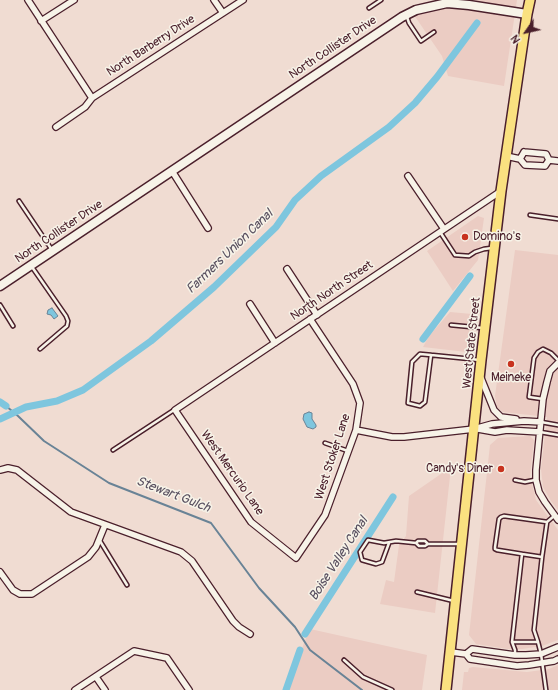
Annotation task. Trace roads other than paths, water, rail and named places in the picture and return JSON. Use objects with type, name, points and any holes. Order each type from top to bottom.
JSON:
[{"type":"main road","name":"West State Street","points":[[446,690],[481,360],[486,329],[501,191],[530,0]]},
{"type":"street","points":[[28,0],[92,98]]},
{"type":"street","points":[[41,21],[74,0]]},
{"type":"street","points":[[214,0],[223,13]]},
{"type":"street","name":"North Barberry Drive","points":[[56,127],[85,107],[92,98],[243,0]]},
{"type":"street","name":"North Collister Drive","points":[[0,286],[402,17],[416,10],[448,2],[527,14]]},
{"type":"street","points":[[520,159],[524,152],[546,154],[549,160]]},
{"type":"street","points":[[506,156],[520,159],[525,165],[545,166],[549,160]]},
{"type":"street","points":[[549,160],[558,161]]},
{"type":"street","points":[[172,171],[208,228]]},
{"type":"street","points":[[408,176],[442,230]]},
{"type":"street","name":"North North Street","points":[[175,410],[501,191]]},
{"type":"street","points":[[287,269],[317,314]]},
{"type":"street","points":[[250,304],[275,343]]},
{"type":"street","name":"West Stoker Lane","points":[[296,558],[325,515],[356,430],[360,403],[353,384],[310,320]]},
{"type":"street","points":[[556,518],[539,492],[536,480],[536,470],[543,399],[550,371],[558,361]]},
{"type":"street","points":[[480,377],[494,410],[501,417],[541,422]]},
{"type":"street","name":"West Mercurio Lane","points":[[175,410],[251,522],[296,558]]},
{"type":"street","points":[[356,430],[392,437],[404,437],[474,428],[492,424],[524,421]]},
{"type":"street","points":[[474,428],[495,432],[507,430],[540,432]]},
{"type":"street","points":[[0,470],[8,468],[17,470],[71,512],[181,552],[192,561],[233,621],[250,634]]},
{"type":"street","points":[[0,572],[13,590],[20,594],[32,594],[88,557],[96,547],[105,525]]},
{"type":"street","points":[[466,654],[472,649],[515,655],[540,654],[558,648]]},
{"type":"street","points":[[75,690],[134,651],[167,658],[189,690]]},
{"type":"street","points":[[450,652],[466,654],[470,659],[517,666],[529,666],[558,659]]},
{"type":"street","points":[[96,676],[105,690]]},
{"type":"lane","points":[[369,8],[381,0]]},
{"type":"lane","points":[[406,15],[409,23],[421,41],[434,32]]},
{"type":"lane","points":[[19,201],[52,250]]},
{"type":"lane","points":[[530,215],[558,218]]},
{"type":"lane","points":[[442,230],[455,255],[468,256],[484,249],[495,248]]},
{"type":"lane","points":[[30,265],[68,321],[67,326],[40,349]]},
{"type":"lane","points":[[0,305],[13,326]]},
{"type":"lane","points":[[450,325],[486,329]]},
{"type":"lane","points":[[543,399],[529,397],[534,358],[538,352],[543,349],[551,353],[558,361]]},
{"type":"lane","points":[[431,355],[425,402],[420,406],[408,404],[412,362],[420,354],[431,355],[481,360]]},
{"type":"lane","points":[[113,450],[175,410]]},
{"type":"lane","points":[[541,422],[558,425]]},
{"type":"lane","points":[[540,432],[558,435]]},
{"type":"lane","points":[[325,443],[348,451]]},
{"type":"lane","points":[[515,480],[525,482],[536,480]]},
{"type":"lane","points":[[542,557],[495,549],[499,519],[504,516],[547,522],[556,518]]},
{"type":"lane","points":[[546,690],[538,642],[534,630],[547,522]]},
{"type":"lane","points":[[99,540],[127,585]]},
{"type":"lane","points":[[389,543],[382,562],[376,564],[362,560],[360,552],[368,540],[384,543],[396,541],[416,544],[418,541],[425,541],[428,544],[462,544]]},
{"type":"lane","points":[[515,655],[512,642],[522,554]]},
{"type":"lane","points":[[417,592],[456,601]]},
{"type":"lane","points":[[512,642],[538,642]]},
{"type":"lane","points":[[344,660],[363,677],[392,690]]},
{"type":"water","points":[[52,308],[58,316],[54,319],[51,315],[47,314],[48,310]]},
{"type":"water","points":[[309,412],[312,413],[312,419],[316,425],[313,429],[307,427],[303,419],[304,414]]},
{"type":"waterway","name":"Farmers Union Canal","points":[[0,419],[26,407],[57,401],[83,390],[151,341],[214,287],[276,227],[295,200],[321,176],[389,127],[415,103],[437,77],[477,23]]},
{"type":"waterway","name":"Boise Valley Canal","points":[[423,339],[470,276]]},
{"type":"waterway","name":"Stewart Gulch","points":[[0,402],[6,406]]},
{"type":"waterway","name":"Stewart Gulch","points":[[6,406],[44,441],[109,483],[211,523],[259,588],[295,627],[310,650],[362,690]]},
{"type":"waterway","name":"Boise Valley Canal","points":[[305,634],[393,497]]},
{"type":"waterway","name":"Boise Valley Canal","points":[[286,690],[300,650]]},
{"type":"place","name":"Domino's","points":[[465,237]]},
{"type":"place","name":"Meineke","points":[[511,364]]},
{"type":"place","name":"Candy's Diner","points":[[501,469]]}]
